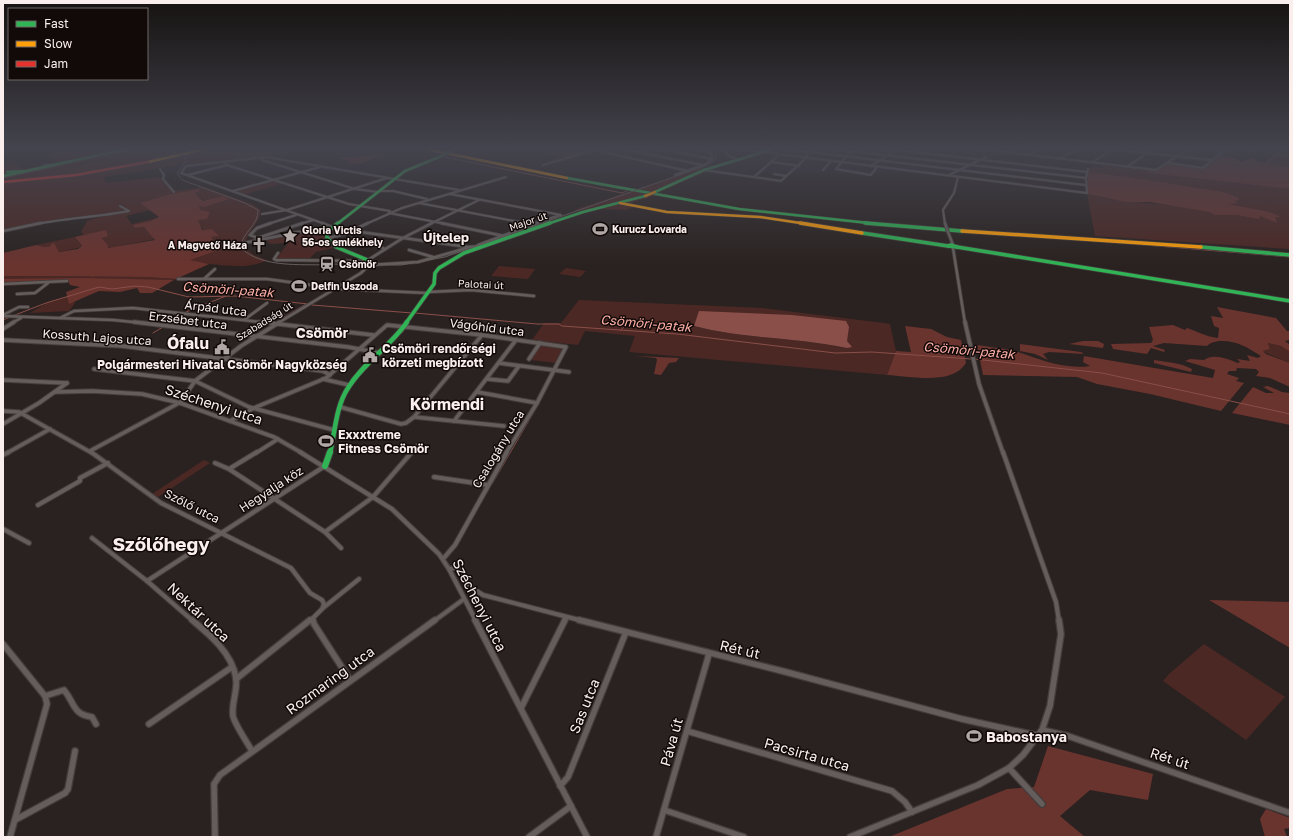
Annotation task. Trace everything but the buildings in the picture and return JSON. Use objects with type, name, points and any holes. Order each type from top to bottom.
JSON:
[{"type":"main road","points":[[369,262],[335,248],[327,235],[332,227],[383,187]]},
{"type":"main road","points":[[617,187],[666,197],[771,214],[870,224],[1177,245],[1290,255]]},
{"type":"main road","points":[[622,187],[764,212],[882,223],[1212,247],[1290,251]]},
{"type":"main road","points":[[627,203],[666,187]]},
{"type":"main road","name":"Major út","points":[[349,385],[405,327],[434,284],[435,273],[439,268],[458,255],[480,245],[580,213],[617,203],[627,203]]},
{"type":"main road","points":[[627,203],[667,212],[760,217],[952,246],[1290,303]]},
{"type":"main road","points":[[1212,247],[1290,255]]},
{"type":"main road","points":[[325,466],[329,458],[340,407],[349,385]]},
{"type":"street","points":[[170,187],[174,192]]},
{"type":"street","points":[[218,187],[332,227],[468,247]]},
{"type":"street","points":[[232,192],[248,187]]},
{"type":"street","points":[[295,187],[349,204],[504,236]]},
{"type":"street","points":[[349,187],[393,192],[428,200]]},
{"type":"street","points":[[262,214],[286,210],[360,187]]},
{"type":"street","points":[[443,187],[459,190]]},
{"type":"street","points":[[297,215],[256,228],[250,235],[258,239],[299,232],[327,235],[352,230],[398,209],[469,187]]},
{"type":"street","points":[[850,837],[978,785],[1009,768],[1040,733],[1050,706],[1061,634],[1056,602],[979,384],[972,359],[952,246],[943,212],[947,202],[954,194],[956,187]]},
{"type":"street","points":[[1040,187],[1087,193],[1086,187]]},
{"type":"street","points":[[278,252],[274,259],[276,260],[413,263],[480,245],[561,215],[448,194]]},
{"type":"street","name":"Szabadság út","points":[[180,403],[195,381],[256,336],[361,273],[369,262],[385,249],[403,238],[479,200]]},
{"type":"street","points":[[418,203],[533,225]]},
{"type":"street","points":[[3,231],[62,219],[99,217],[129,211],[120,206]]},
{"type":"street","points":[[234,244],[258,239],[313,220]]},
{"type":"street","points":[[376,246],[385,249]]},
{"type":"street","points":[[409,250],[434,258]]},
{"type":"street","points":[[204,280],[215,269]]},
{"type":"street","name":"Palotai út","points":[[178,279],[267,279],[336,288],[429,292],[471,290],[534,296]]},
{"type":"street","points":[[17,294],[35,293],[49,282]]},
{"type":"street","points":[[3,284],[67,282]]},
{"type":"street","points":[[243,320],[267,303]]},
{"type":"street","points":[[14,306],[28,307]]},
{"type":"street","points":[[3,316],[19,307]]},
{"type":"street","name":"Árpád utca","points":[[59,319],[70,312],[115,308],[185,313],[373,335]]},
{"type":"street","name":"Erzsébet utca","points":[[3,316],[21,318],[113,320],[360,349],[380,354]]},
{"type":"street","points":[[3,329],[21,318]]},
{"type":"street","name":"Vágóhíd utca","points":[[373,335],[385,326],[405,327],[482,335],[566,347]]},
{"type":"street","points":[[230,421],[254,408],[330,375],[360,349],[373,335]]},
{"type":"street","points":[[340,407],[400,424],[406,423],[414,417],[482,335]]},
{"type":"street","name":"Kossuth Lajos utca","points":[[3,340],[122,346],[323,371],[330,375]]},
{"type":"street","points":[[454,421],[516,340]]},
{"type":"street","points":[[529,359],[540,343]]},
{"type":"street","name":"Csalogány utca","points":[[443,558],[455,544],[537,403],[566,347]]},
{"type":"street","points":[[499,363],[569,372]]},
{"type":"street","points":[[487,379],[508,381],[519,366]]},
{"type":"street","points":[[94,370],[195,381],[254,408],[334,430]]},
{"type":"street","points":[[323,379],[349,385]]},
{"type":"street","points":[[3,380],[67,383],[3,424]]},
{"type":"street","name":"Széchenyi utca","points":[[55,392],[132,393],[180,403],[278,439],[325,466],[392,509],[443,558],[449,568],[587,837]]},
{"type":"street","points":[[477,392],[537,403]]},
{"type":"street","points":[[90,451],[180,403]]},
{"type":"street","points":[[3,411],[21,413]]},
{"type":"street","name":"Szőlő utca","points":[[21,413],[90,451],[161,503],[291,568],[310,593],[322,600],[324,604],[322,609]]},
{"type":"street","points":[[414,417],[504,426]]},
{"type":"street","points":[[3,455],[50,429]]},
{"type":"street","points":[[229,469],[278,439]]},
{"type":"street","points":[[325,532],[373,497],[417,446]]},
{"type":"street","points":[[38,505],[80,481],[80,478],[108,463]]},
{"type":"street","points":[[215,463],[229,469],[325,532],[341,548]]},
{"type":"street","name":"Hegyalja köz","points":[[147,581],[325,466]]},
{"type":"street","points":[[434,477],[488,485]]},
{"type":"street","points":[[3,528],[29,543]]},
{"type":"street","name":"Nektár utca","points":[[92,538],[147,581],[213,638],[224,652],[232,667],[236,679],[233,716],[252,751]]},
{"type":"street","name":"Rét út","points":[[449,568],[459,567],[470,586],[483,595],[709,654],[786,672],[962,719],[1040,733],[1068,736],[1290,813]]},
{"type":"street","points":[[236,679],[313,618],[359,579]]},
{"type":"street","name":"Rozmaring utca","points":[[215,837],[214,784],[220,775],[464,599]]},
{"type":"street","points":[[521,708],[566,617]]},
{"type":"street","points":[[313,618],[314,624],[350,680]]},
{"type":"street","name":"Sas utca","points":[[560,786],[568,778],[626,632]]},
{"type":"street","points":[[3,644],[45,696],[47,704],[45,716],[10,837]]},
{"type":"street","name":"Páva út","points":[[656,837],[709,654]]},
{"type":"street","points":[[149,724],[232,667]]},
{"type":"street","points":[[45,696],[64,690],[78,714],[83,717],[92,717],[96,724]]},
{"type":"street","name":"Pacsirta utca","points":[[687,731],[892,791],[905,802],[912,812]]},
{"type":"street","points":[[16,820],[65,793],[68,788],[75,751]]},
{"type":"street","points":[[1009,768],[1042,804]]},
{"type":"street","points":[[529,837],[571,806]]},
{"type":"street","points":[[664,810],[744,837]]},
{"type":"shaded area","points":[[3,187],[170,187],[174,191],[205,187],[252,204],[261,210],[258,220],[247,237],[245,248],[254,255],[267,260],[240,266],[189,261],[211,237],[218,236],[205,231],[199,224],[197,220],[201,219],[198,206],[228,199],[223,196],[205,201],[195,193],[170,194],[140,203],[150,210],[126,216],[132,224],[160,217],[135,228],[144,227],[155,239],[119,246],[94,277],[147,277],[176,279],[174,280],[3,279],[3,276],[90,277],[116,247],[108,248],[75,237],[82,247],[59,252],[51,246],[44,247],[36,245],[84,235],[81,232],[87,221],[102,216],[64,218],[3,230]]},
{"type":"shaded area","points":[[252,187],[270,187],[243,195],[235,192]]},
{"type":"shaded area","points":[[643,187],[670,187],[657,193],[655,196],[633,202],[631,204],[636,206],[626,210],[601,209],[590,212],[574,210]]},
{"type":"shaded area","points":[[1087,187],[1194,187],[1224,192],[1239,198],[1239,200],[1234,201],[1238,203],[1228,204],[1270,212],[1281,217],[1275,217],[1277,223],[1260,216],[1259,219],[1236,215],[1215,215],[1209,212],[1149,202],[1126,202],[1087,194]]},
{"type":"shaded area","points":[[1194,187],[1274,187],[1290,189],[1290,249],[1095,236],[1087,194],[1109,199],[1174,206],[1209,212],[1215,215],[1236,215],[1259,219],[1260,216],[1277,222],[1274,217],[1280,217],[1270,212],[1226,204],[1239,198],[1224,192]]},
{"type":"shaded area","points":[[1274,187],[1290,187],[1290,189]]},
{"type":"shaded area","points":[[201,190],[195,193],[203,201],[223,196],[229,199],[204,207],[199,206],[200,210],[210,212],[207,219],[198,220],[202,230],[212,229],[219,236],[211,237],[218,250],[190,260],[209,264],[176,279],[147,277],[3,276],[3,253],[36,245],[44,247],[51,246],[51,244],[54,243],[59,252],[78,249],[82,246],[75,237],[106,230],[108,236],[101,238],[107,244],[108,248],[155,240],[144,227],[135,228],[133,225],[151,221],[159,217],[140,203],[170,194]]},
{"type":"shaded area","points":[[294,233],[321,233],[333,248],[316,252],[310,258],[276,259],[288,243],[270,244],[267,240],[281,237],[291,238]]},
{"type":"shaded area","points":[[499,266],[535,269],[528,279],[491,276]]},
{"type":"shaded area","points":[[566,268],[586,271],[580,277],[559,274]]},
{"type":"shaded area","points":[[84,278],[174,280],[152,293],[140,293],[137,288],[120,292],[99,291],[69,304],[66,292],[80,287],[70,285],[68,281],[3,283],[3,279]]},
{"type":"shaded area","points":[[70,296],[75,303],[69,311],[30,313],[47,303]]},
{"type":"shaded area","points":[[579,300],[762,308],[890,324],[896,351],[887,375],[629,352],[635,336],[585,331],[578,345],[532,340],[544,323],[561,323]],"holes":[[[694,326],[847,336],[846,348],[827,344],[751,336]]]},
{"type":"shaded area","points":[[1217,307],[1276,318],[1287,331],[1290,331],[1290,340],[1285,341],[1290,345],[1290,352],[1281,346],[1268,343],[1270,349],[1263,351],[1266,354],[1290,363],[1290,387],[1270,378],[1256,376],[1259,372],[1256,369],[1237,368],[1236,371],[1229,371],[1227,374],[1239,378],[1236,381],[1244,383],[1221,411],[1150,394],[1097,384],[1077,377],[983,375],[977,345],[1014,351],[1061,365],[1080,367],[1090,366],[1083,362],[1084,356],[1213,378],[1215,370],[1185,361],[1190,359],[1204,360],[1216,357],[1225,358],[1238,363],[1240,362],[1237,359],[1250,361],[1247,355],[1258,358],[1261,356],[1241,345],[1225,341],[1214,342],[1207,346],[1164,343],[1153,346],[1165,350],[1164,352],[1151,348],[1147,354],[1113,349],[1111,344],[1151,343],[1153,340],[1149,327],[1173,325],[1185,330],[1187,328],[1218,338],[1219,328],[1214,326],[1211,316],[1223,318]]},
{"type":"shaded area","points":[[699,311],[792,315],[846,321],[849,327],[847,341],[852,347],[847,348],[828,344],[751,336],[694,326]]},
{"type":"shaded area","points":[[905,326],[931,329],[947,337],[961,340],[966,363],[960,370],[951,375],[941,377],[918,378],[887,375],[896,351],[911,352]]},
{"type":"shaded area","points":[[1083,341],[1098,341],[1104,344],[1103,348],[1069,344]]},
{"type":"shaded area","points":[[1268,343],[1281,346],[1290,352],[1290,363],[1264,352],[1263,351],[1270,349]]},
{"type":"shaded area","points":[[541,344],[563,348],[556,363],[531,360]]},
{"type":"shaded area","points":[[1020,344],[1081,352],[1084,354],[1049,352],[1043,354],[1048,360],[1035,354],[1020,351]]},
{"type":"shaded area","points":[[636,356],[679,358],[676,362],[669,363],[661,375],[654,374],[657,360],[656,358]]},
{"type":"shaded area","points":[[1154,360],[1179,364],[1192,369],[1191,372],[1154,363]]},
{"type":"shaded area","points":[[1268,386],[1282,392],[1290,393],[1290,425],[1232,413],[1253,387],[1266,393],[1274,393],[1263,387]]},
{"type":"shaded area","points":[[204,460],[210,463],[158,497],[152,494]]},
{"type":"shaded area","points":[[1209,600],[1290,602],[1290,648]]},
{"type":"shaded area","points":[[1204,644],[1285,697],[1246,740],[1163,681]]},
{"type":"shaded area","points":[[1048,746],[1153,774],[1148,800],[1090,790],[1060,816],[1085,837],[889,837],[1007,789],[1034,787]]},
{"type":"shaded area","points":[[1266,809],[1290,818],[1290,828],[1284,829],[1287,837],[1265,837],[1260,819]]},
{"type":"waterway","points":[[593,187],[622,193],[627,191]]},
{"type":"waterway","points":[[1097,241],[1290,257]]},
{"type":"waterway","name":"Csömöri-patak","points":[[15,315],[46,303],[99,287],[112,289],[135,286],[148,287],[189,297],[225,296]]},
{"type":"waterway","points":[[186,312],[225,296]]},
{"type":"waterway","name":"Csömöri-patak","points":[[225,296],[308,304]]},
{"type":"waterway","points":[[276,322],[306,304]]},
{"type":"waterway","name":"Csömöri-patak","points":[[312,305],[412,313]]},
{"type":"waterway","name":"Csömöri-patak","points":[[415,313],[537,324],[559,324],[562,326],[677,334],[835,353],[872,352],[971,359]]},
{"type":"waterway","points":[[167,324],[183,314]]},
{"type":"waterway","name":"Csömöri-patak","points":[[3,320],[10,317]]},
{"type":"waterway","points":[[621,330],[625,326],[633,324],[694,325]]},
{"type":"waterway","points":[[153,333],[163,327]]},
{"type":"waterway","points":[[402,333],[405,329]]},
{"type":"waterway","name":"Csömöri-patak","points":[[974,359],[1102,373],[1290,414]]},
{"type":"waterway","points":[[545,391],[551,380]]},
{"type":"waterway","points":[[492,484],[535,410]]},
{"type":"tram line","points":[[202,187],[245,203],[258,210],[258,216],[242,242],[241,248],[250,254],[260,259],[282,264],[327,265]]},
{"type":"tram line","points":[[327,264],[401,265],[445,257],[645,187]]},
{"type":"traffic: fast","points":[[370,261],[336,247],[327,238],[327,232],[384,187]]},
{"type":"traffic: fast","points":[[618,187],[739,209],[848,222],[962,231]]},
{"type":"traffic: fast","points":[[655,192],[666,187]]},
{"type":"traffic: fast","points":[[325,466],[329,458],[340,407],[347,389],[355,378],[397,337],[434,284],[435,273],[439,268],[464,253],[583,212],[645,196]]},
{"type":"traffic: fast","points":[[862,233],[948,246]]},
{"type":"traffic: fast","points":[[951,245],[957,247],[948,246],[951,245]]},
{"type":"traffic: fast","points":[[957,247],[1290,301]]},
{"type":"traffic: fast","points":[[1201,247],[1290,255]]},
{"type":"traffic: slow","points":[[645,196],[655,192]]},
{"type":"traffic: slow","points":[[620,203],[667,212],[760,217],[862,233]]},
{"type":"traffic: slow","points":[[962,231],[1201,247]]},
{"type":"place","name":"Kurucz Lovarda","points":[[600,229]]},
{"type":"place","name":"Gloria Victis 56-os emlékhely","points":[[290,236]]},
{"type":"place","name":"A Magvető Háza","points":[[259,245]]},
{"type":"place","name":"Csömör","points":[[327,264]]},
{"type":"place","name":"Delfin Uszoda","points":[[299,286]]},
{"type":"place","name":"Polgármesteri Hivatal Csömör Nagyközség","points":[[222,347]]},
{"type":"place","name":"Csömöri rendőrségi körzeti megbízott","points":[[370,355]]},
{"type":"place","name":"Exxxtreme Fitness Csömör","points":[[326,441]]},
{"type":"place","name":"Babostanya","points":[[974,736]]},
{"type":"district","name":"Újtelep","points":[[446,237]]},
{"type":"district","name":"Csömör","points":[[322,332]]},
{"type":"district","name":"Ófalu","points":[[188,343]]},
{"type":"district","name":"Körmendi","points":[[447,404]]},
{"type":"district","name":"Szőlőhegy","points":[[161,543]]}]
